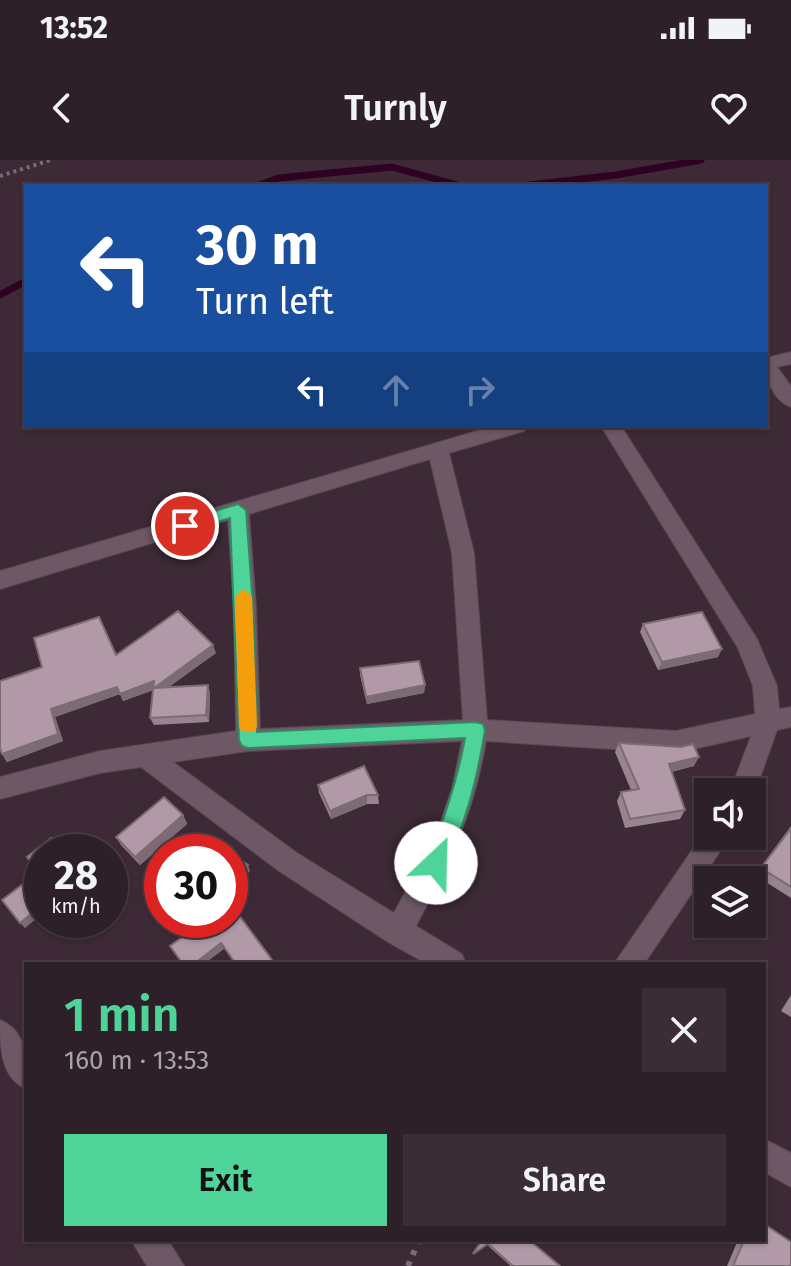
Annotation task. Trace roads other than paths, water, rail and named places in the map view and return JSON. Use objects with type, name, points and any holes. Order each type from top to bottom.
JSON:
[{"type":"street","points":[[768,364],[791,358]]},
{"type":"street","points":[[768,368],[791,400]]},
{"type":"street","points":[[0,580],[510,428]]},
{"type":"street","points":[[612,428],[749,646],[780,720]]},
{"type":"street","points":[[398,933],[448,839],[465,789],[476,730],[463,553],[438,450]]},
{"type":"street","points":[[238,510],[245,606],[248,740]]},
{"type":"street","points":[[0,788],[100,762],[248,740],[476,730],[676,742],[780,720]]},
{"type":"street","points":[[750,778],[780,720]]},
{"type":"street","points":[[144,755],[288,862],[449,962]]},
{"type":"street","points":[[629,962],[706,850]]},
{"type":"street","points":[[0,1034],[24,1071]]},
{"type":"street","points":[[766,1155],[791,1171]]},
{"type":"street","points":[[149,1242],[168,1266]]},
{"type":"waterway","points":[[538,184],[616,175],[701,160]]},
{"type":"waterway","points":[[262,184],[278,178],[392,167],[454,184]]},
{"type":"waterway","points":[[0,295],[24,282]]}]
